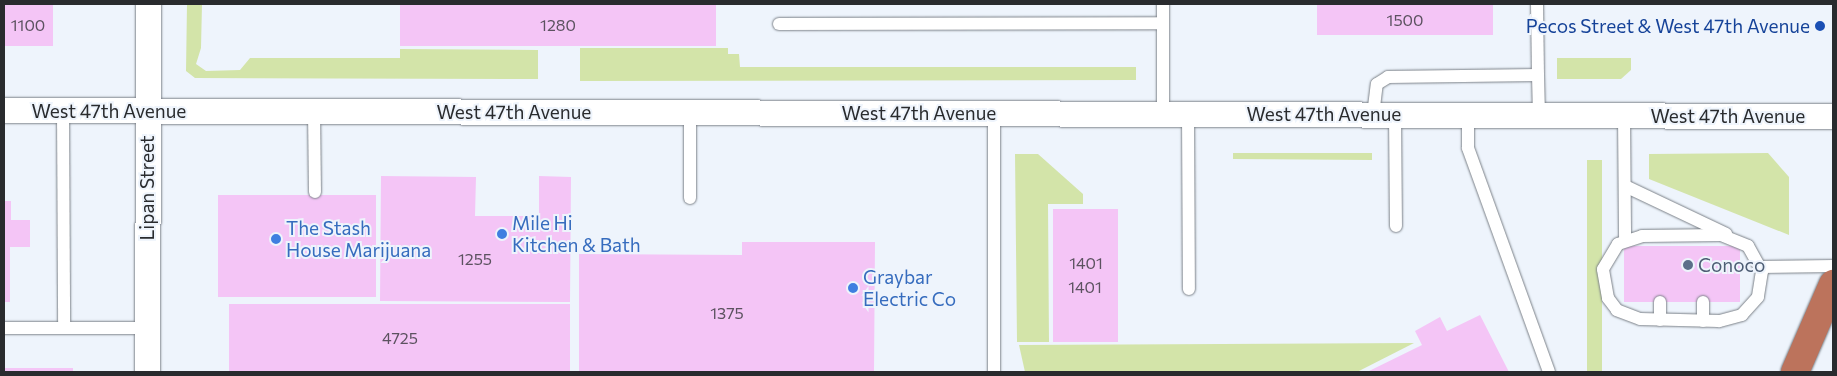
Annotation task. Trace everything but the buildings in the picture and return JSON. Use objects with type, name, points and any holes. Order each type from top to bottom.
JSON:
[{"type":"highway","points":[[1795,372],[1833,284]]},
{"type":"street","name":"Lipan Street","points":[[147,372],[148,4]]},
{"type":"street","name":"West 47th Avenue","points":[[4,110],[1833,116]]},
{"type":"lane","points":[[1162,4],[1163,114]]},
{"type":"lane","points":[[1537,4],[1539,115]]},
{"type":"lane","points":[[779,24],[1163,23]]},
{"type":"lane","points":[[1396,226],[1384,115],[1377,84],[1388,77],[1538,74]]},
{"type":"lane","points":[[63,110],[64,328]]},
{"type":"lane","points":[[314,111],[315,192]]},
{"type":"lane","points":[[690,112],[690,198]]},
{"type":"lane","points":[[994,113],[994,372]]},
{"type":"lane","points":[[1188,114],[1188,289]]},
{"type":"lane","points":[[1468,115],[1468,148],[1549,372]]},
{"type":"lane","points":[[1624,116],[1625,240]]},
{"type":"lane","points":[[1625,186],[1735,238],[1748,246],[1761,267],[1762,286],[1751,307],[1731,319],[1703,321],[1630,318],[1608,298],[1603,270],[1608,256],[1625,240],[1703,241],[1735,238]]},
{"type":"lane","points":[[1761,267],[1833,266]]},
{"type":"lane","points":[[1660,302],[1660,320]]},
{"type":"lane","points":[[1703,302],[1703,321]]},
{"type":"lane","points":[[4,328],[147,328]]},
{"type":"green space","points":[[187,4],[202,4],[201,48],[196,64],[206,71],[240,70],[250,58],[400,58],[400,49],[538,50],[538,79],[195,78],[186,71]]},
{"type":"green space","points":[[580,48],[728,48],[728,54],[739,54],[740,67],[1136,67],[1136,80],[580,81]]},
{"type":"green space","points":[[1557,58],[1631,58],[1631,70],[1621,79],[1557,79]]},
{"type":"green space","points":[[1233,153],[1372,153],[1372,160],[1233,159]]},
{"type":"green space","points":[[1768,153],[1789,177],[1789,235],[1649,179],[1649,154]]},
{"type":"green space","points":[[1015,154],[1038,154],[1083,194],[1083,204],[1048,204],[1049,342],[1017,342]]},
{"type":"green space","points":[[1587,160],[1602,160],[1602,372],[1587,372]]},
{"type":"green space","points":[[1414,343],[1357,372],[1025,372],[1019,345]]},
{"type":"place","name":"Pecos Street & West 47th Avenue","points":[[1820,26]]},
{"type":"place","name":"Mile Hi Kitchen & Bath","points":[[502,234]]},
{"type":"place","name":"The Stash House Marijuana","points":[[276,239]]},
{"type":"place","name":"Conoco","points":[[1688,265]]},
{"type":"place","name":"Graybar Electric Co","points":[[853,288]]}]
